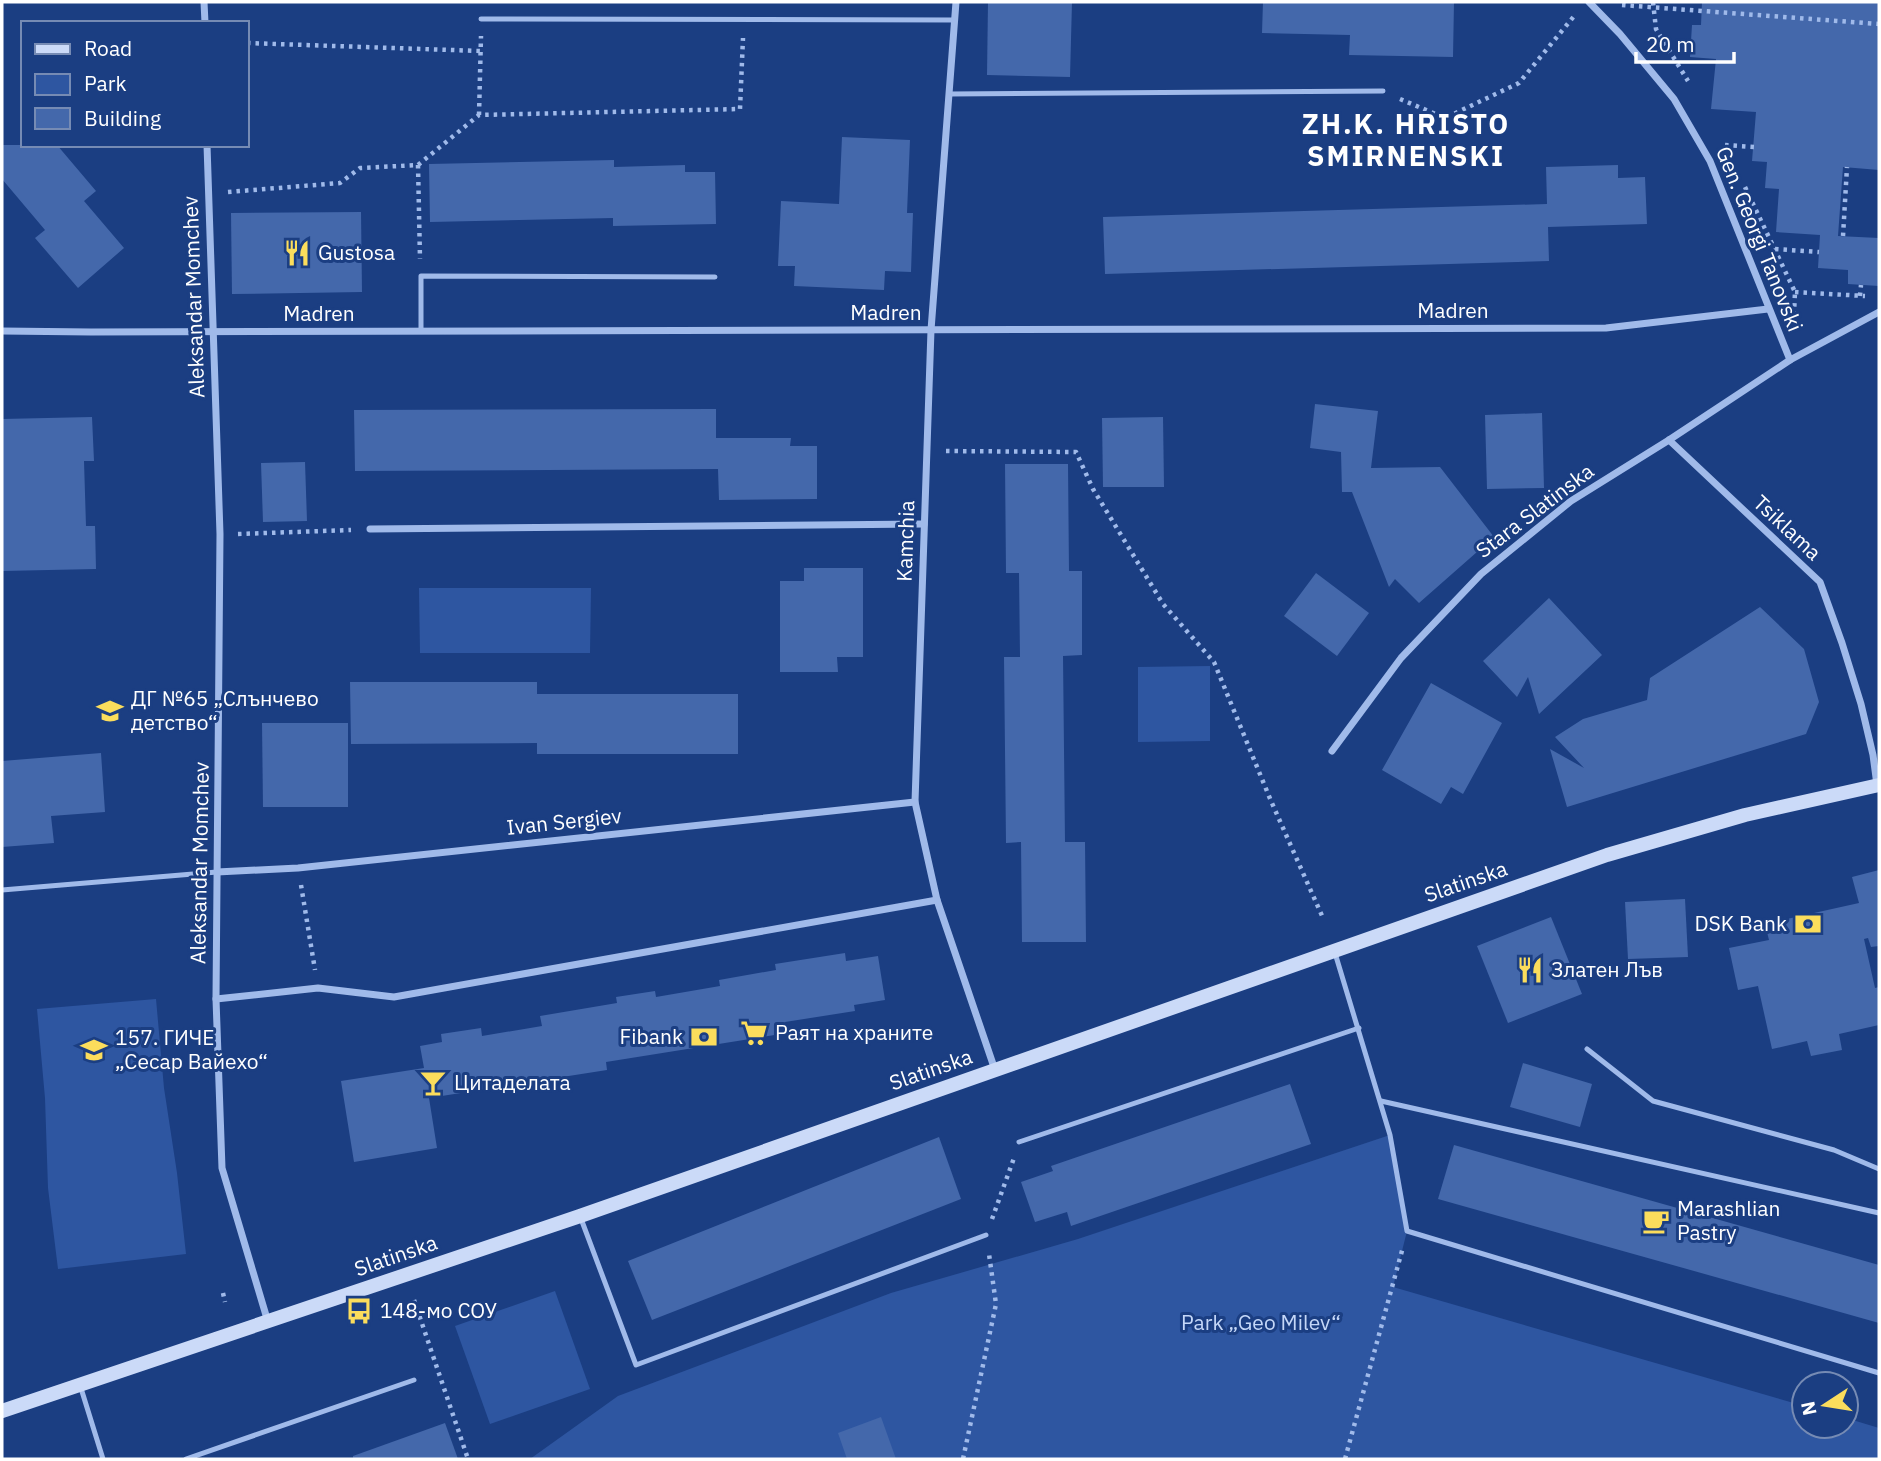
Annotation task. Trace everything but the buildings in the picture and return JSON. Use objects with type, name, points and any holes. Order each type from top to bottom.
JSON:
[{"type":"street","points":[[204,2],[205,21]]},
{"type":"street","name":"Kamchia","points":[[956,2],[931,330],[915,802],[937,900],[996,1070]]},
{"type":"street","name":"Gen. Georgi Tanovski","points":[[1590,2],[1674,99],[1710,161],[1790,360]]},
{"type":"street","name":"Aleksandar Momchev","points":[[207,147],[220,534],[216,999],[222,1168],[268,1322]]},
{"type":"street","name":"Madren","points":[[2,331],[1606,328],[1768,309]]},
{"type":"street","name":"Stara Slatinska","points":[[1332,751],[1401,657],[1481,574],[1571,500],[1669,440],[1790,360],[1879,312]]},
{"type":"street","name":"Tsiklama","points":[[1669,440],[1820,582],[1861,704],[1878,785]]},
{"type":"street","points":[[370,529],[925,524]]},
{"type":"street","name":"Slatinska","points":[[2,1411],[580,1216],[1607,855],[1745,815],[1878,785]]},
{"type":"street","name":"Ivan Sergiev","points":[[217,872],[298,868],[915,802]]},
{"type":"street","points":[[216,999],[318,988],[394,996],[937,900]]},
{"type":"lane","points":[[481,19],[955,20]]},
{"type":"lane","points":[[949,94],[1383,92]]},
{"type":"lane","points":[[421,331],[421,276],[715,277]]},
{"type":"lane","points":[[2,890],[217,872]]},
{"type":"lane","points":[[1334,950],[1390,1135],[1408,1231],[1879,1373]]},
{"type":"lane","points":[[1019,1142],[1359,1028]]},
{"type":"lane","points":[[1587,1049],[1653,1101],[1834,1150],[1879,1169]]},
{"type":"lane","points":[[1381,1101],[1879,1213]]},
{"type":"lane","points":[[580,1216],[636,1365],[986,1235]]},
{"type":"lane","points":[[186,1459],[414,1380]]},
{"type":"lane","points":[[80,1385],[103,1459]]},
{"type":"path","points":[[1622,5],[1816,22],[1879,24]]},
{"type":"path","points":[[1383,92],[1445,118],[1519,83],[1578,12]]},
{"type":"path","points":[[480,116],[481,19]]},
{"type":"path","points":[[208,194],[340,183],[360,168],[418,165],[480,116],[740,109],[744,20]]},
{"type":"path","points":[[248,43],[480,51]]},
{"type":"path","points":[[1725,145],[1754,148]]},
{"type":"path","points":[[418,165],[421,276]]},
{"type":"path","points":[[1843,236],[1847,167]]},
{"type":"path","points":[[1775,250],[1819,251]]},
{"type":"path","points":[[1860,296],[1861,285]]},
{"type":"path","points":[[1795,292],[1872,297]]},
{"type":"path","points":[[927,451],[1076,452],[1093,489],[1164,604],[1214,662],[1322,918]]},
{"type":"path","points":[[220,534],[370,529]]},
{"type":"path","points":[[298,868],[318,988]]},
{"type":"path","points":[[963,1459],[996,1304],[986,1235],[1019,1142]]},
{"type":"path","points":[[1345,1459],[1408,1231]]},
{"type":"path","points":[[223,1293],[225,1302]]},
{"type":"path","points":[[414,1300],[468,1459]]},
{"type":"green space","points":[[419,588],[591,588],[590,653],[420,653]]},
{"type":"green space","points":[[1210,666],[1210,741],[1138,742],[1138,667]]},
{"type":"green space","points":[[156,999],[164,1088],[186,1254],[58,1269],[48,1188],[45,1098],[37,1009]]},
{"type":"green space","name":"Park „Geo Milev“","points":[[1390,1135],[1407,1231],[1393,1287],[1790,1402],[1790,1440],[1860,1440],[1860,1422],[1879,1428],[1879,1459],[530,1459],[618,1396],[891,1293],[1078,1239]]},
{"type":"green space","points":[[555,1291],[590,1389],[490,1424],[455,1326]]},
{"type":"place","name":"Gustosa","points":[[297,253]]},
{"type":"place","name":"ДГ №65 „Слънчево детство“","points":[[110,711]]},
{"type":"place","name":"DSK Bank","points":[[1808,924]]},
{"type":"place","name":"Златен Лъв","points":[[1530,970]]},
{"type":"place","name":"Раят на храните","points":[[754,1033]]},
{"type":"place","name":"Fibank","points":[[704,1037]]},
{"type":"place","name":"157. ГИЧЕ „Сесар Вайехо“","points":[[94,1050]]},
{"type":"place","name":"Цитаделата","points":[[433,1083]]},
{"type":"place","name":"Marashlian Pastry","points":[[1656,1221]]},
{"type":"place","name":"148-мо СОУ","points":[[359,1311]]},
{"type":"district","name":"ZH.K. HRISTO SMIRNENSKI","points":[[1406,140]]}]
